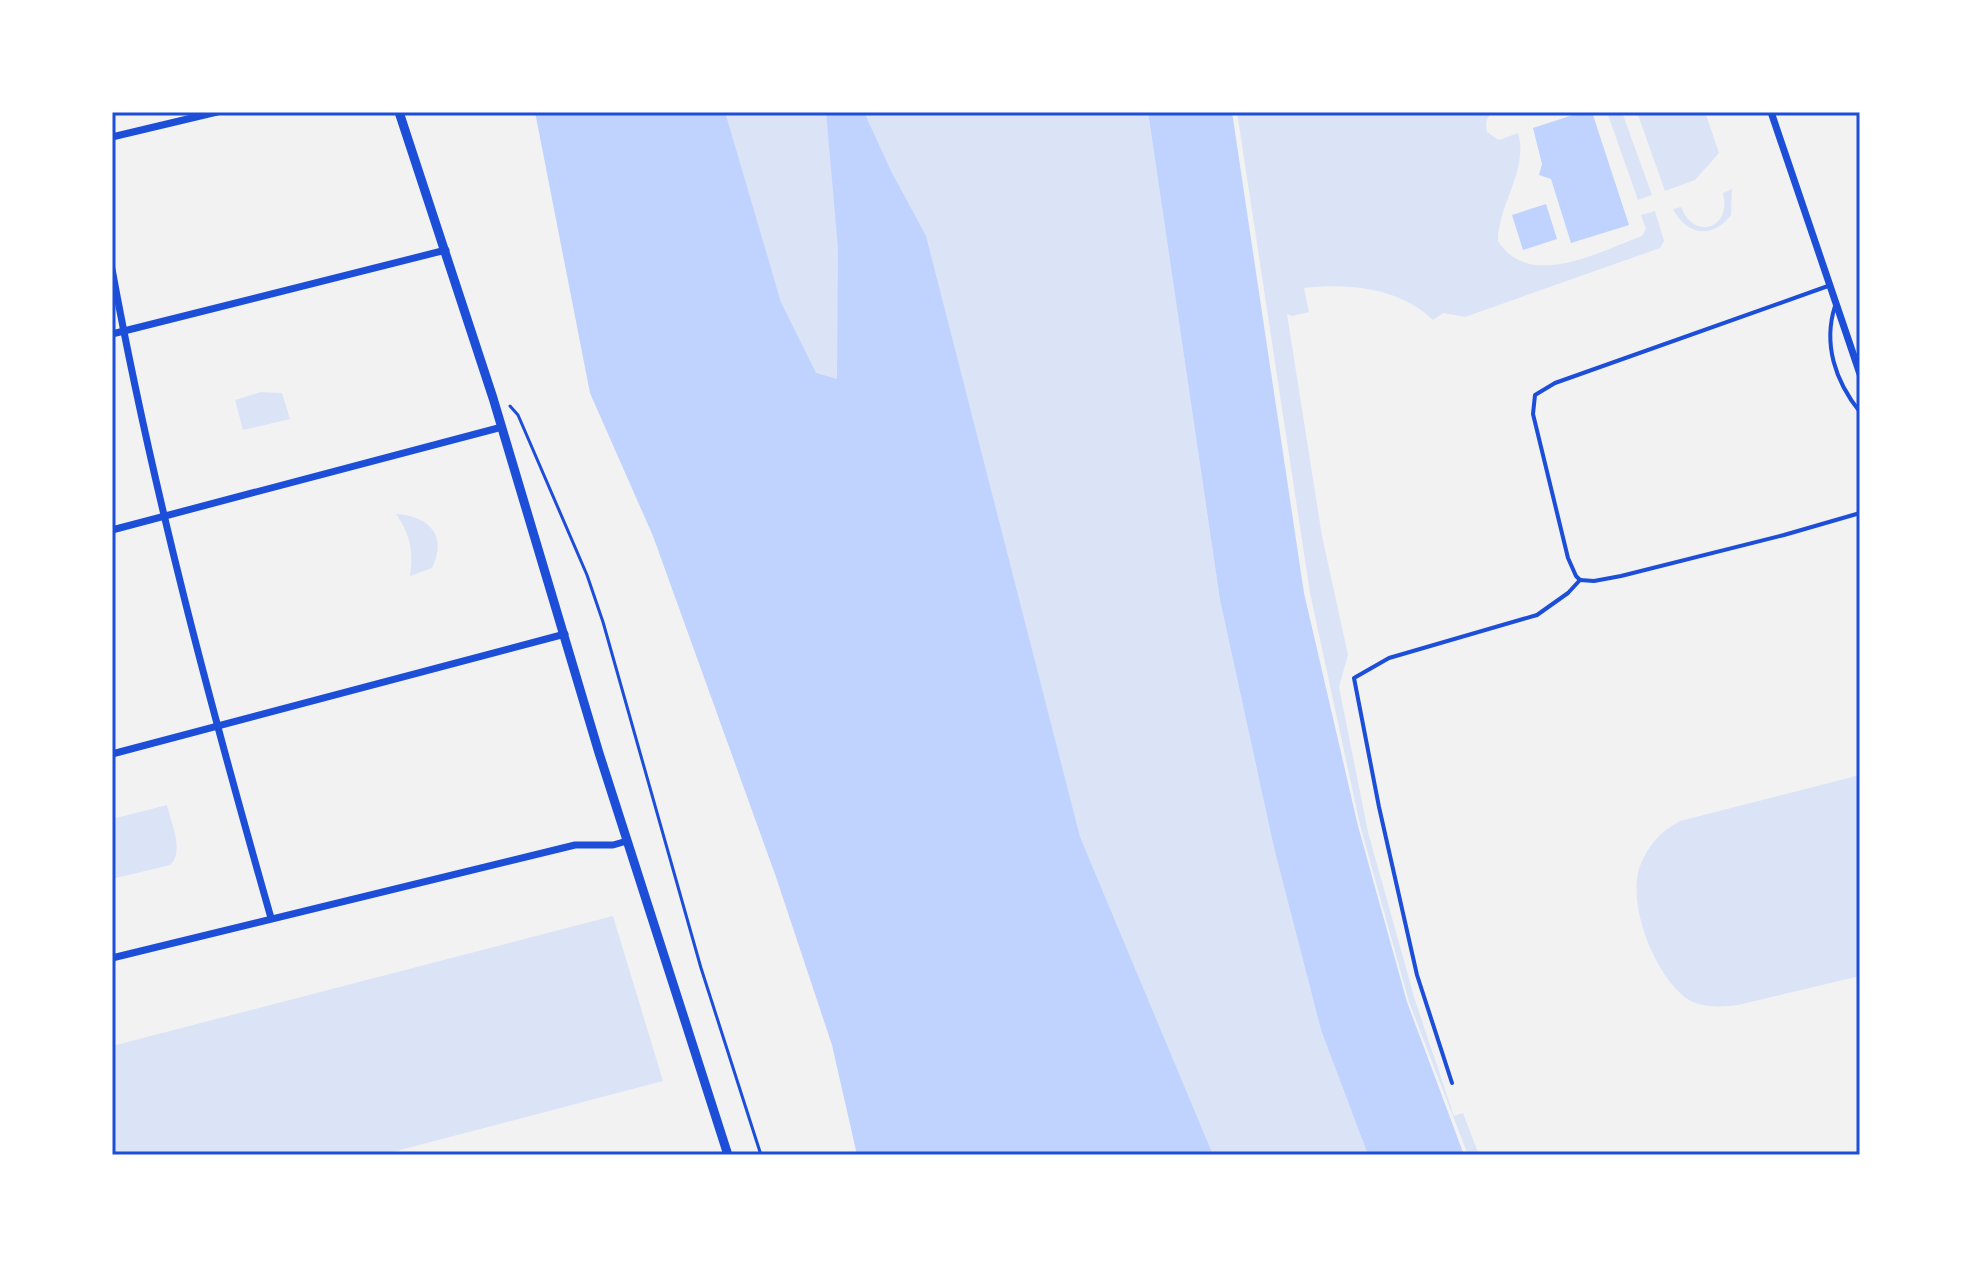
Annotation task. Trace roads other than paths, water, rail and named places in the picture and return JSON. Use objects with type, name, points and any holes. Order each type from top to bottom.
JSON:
[{"type":"street","points":[[112,137],[217,112]]},
{"type":"street","points":[[399,112],[493,398],[627,841],[728,1155]]},
{"type":"street","points":[[1771,112],[1860,374]]},
{"type":"street","points":[[112,334],[446,250]]},
{"type":"street","points":[[112,269],[145,440],[216,727],[271,918]]},
{"type":"street","points":[[112,530],[502,427]]},
{"type":"street","points":[[112,754],[565,634]]},
{"type":"street","points":[[112,958],[575,845],[613,845],[627,841]]},
{"type":"lane","points":[[1828,286],[1541,388],[1532,404],[1533,414],[1572,569],[1580,580],[1594,581],[1632,573],[1860,513]]},
{"type":"lane","points":[[1835,306],[1829,327],[1834,363],[1842,386],[1860,412]]},
{"type":"lane","points":[[1452,1083],[1413,959],[1354,678],[1389,658],[1537,615],[1568,593],[1580,580]]},
{"type":"water","points":[[535,112],[725,112],[781,302],[816,373],[837,379],[838,248],[826,112],[864,112],[926,236],[1080,837],[1213,1155],[857,1155],[832,1045],[776,877],[653,536],[590,393]]},
{"type":"water","points":[[1148,112],[1232,112],[1304,593],[1358,826],[1407,1002],[1464,1155],[1368,1155],[1321,1030],[1274,848],[1220,600]]},
{"type":"water","points":[[1582,112],[1592,112],[1629,225],[1571,243],[1551,179],[1539,175],[1542,164],[1533,128]]},
{"type":"water","points":[[1546,204],[1557,239],[1523,250],[1512,215]]}]
